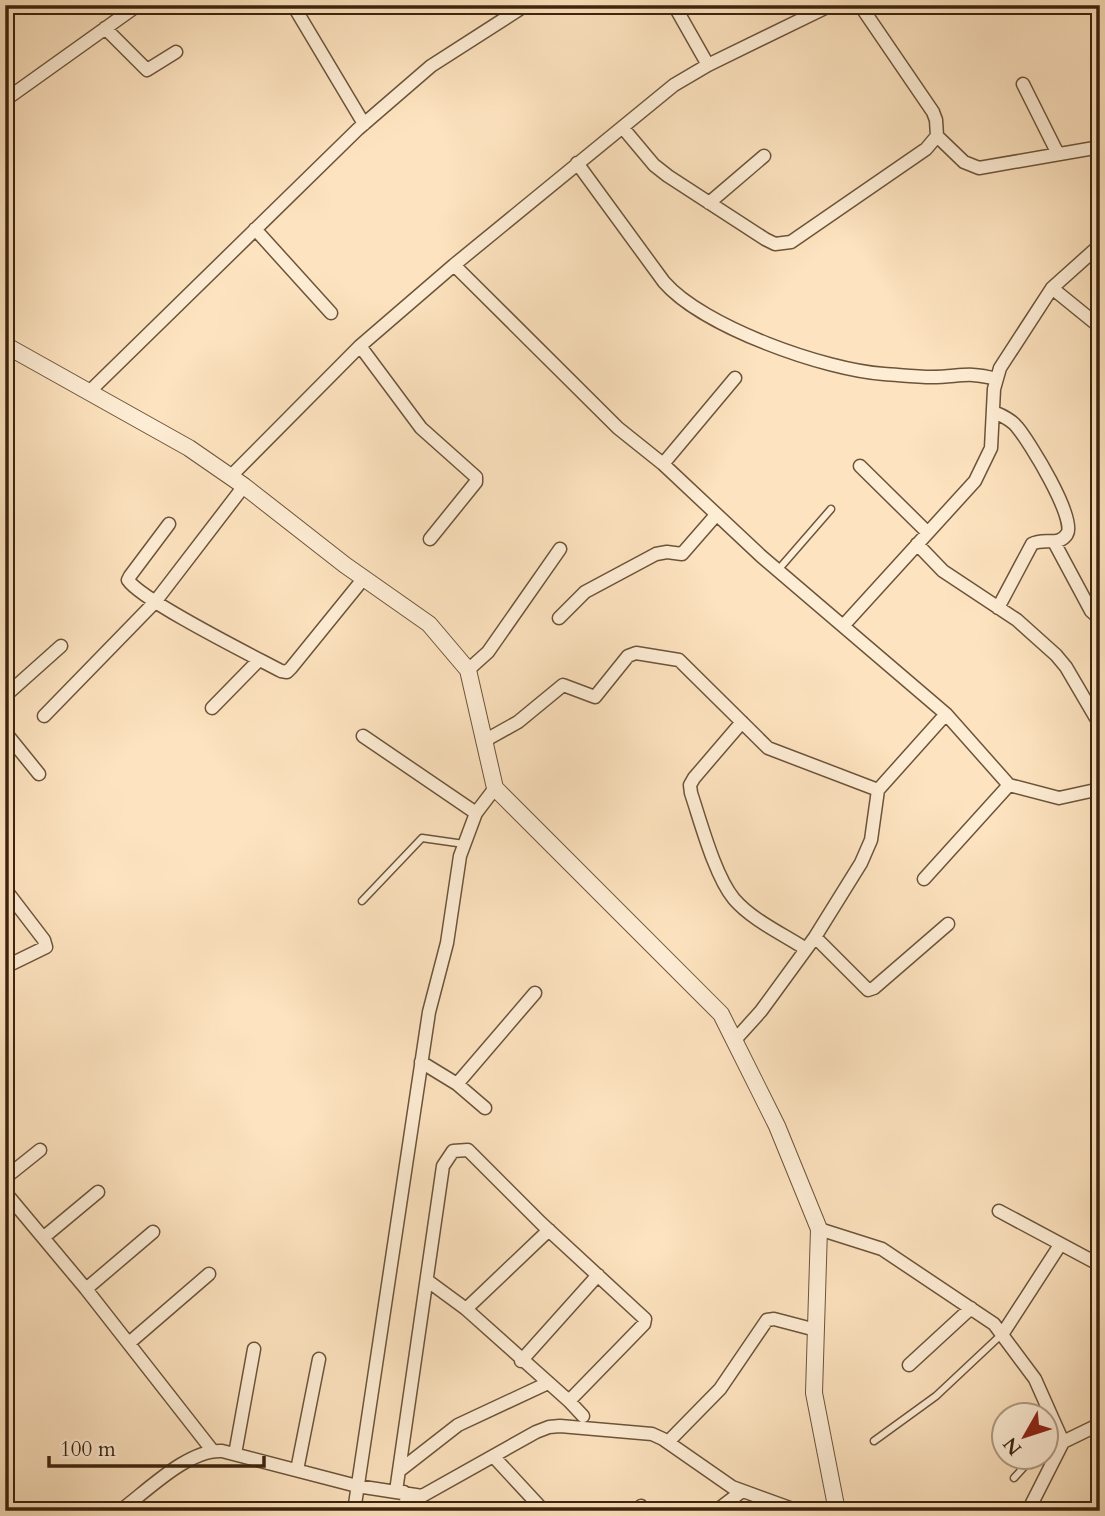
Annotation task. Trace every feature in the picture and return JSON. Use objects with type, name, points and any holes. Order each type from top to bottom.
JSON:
[{"type":"street","points":[[5,100],[138,5]]},
{"type":"street","points":[[293,5],[363,124]]},
{"type":"street","points":[[90,391],[363,124],[431,66],[526,5]]},
{"type":"street","points":[[674,5],[708,65]]},
{"type":"street","points":[[230,477],[360,346],[454,265],[674,85],[708,65],[831,5]]},
{"type":"street","points":[[860,5],[933,112],[937,136],[964,162],[979,168],[1100,147]]},
{"type":"street","points":[[105,28],[147,71],[176,52]]},
{"type":"street","points":[[1023,84],[1058,154]]},
{"type":"street","points":[[623,128],[661,171],[765,239],[783,244],[791,242],[926,149],[937,136]]},
{"type":"street","points":[[709,203],[764,156]]},
{"type":"street","points":[[577,163],[664,282],[697,310],[766,344],[858,371],[934,377],[976,373],[996,379]]},
{"type":"street","points":[[255,229],[331,313]]},
{"type":"street","points":[[843,626],[981,471],[991,448],[993,389],[996,379],[1052,288],[1100,245]]},
{"type":"street","points":[[454,265],[618,428],[663,464],[778,570],[946,714],[1009,785],[1059,798],[1100,789]]},
{"type":"street","points":[[1052,288],[1100,327]]},
{"type":"street","points":[[5,345],[189,448],[429,624],[468,670],[495,788],[721,1014],[777,1126],[820,1229],[814,1393],[837,1511]]},
{"type":"street","points":[[360,346],[421,428],[476,477],[476,482],[430,540]]},
{"type":"street","points":[[663,464],[735,378]]},
{"type":"street","points":[[994,412],[1017,427],[1064,507],[1069,530],[1061,540],[1043,540],[1032,544],[998,608]]},
{"type":"street","points":[[860,466],[927,532]]},
{"type":"street","points":[[44,716],[155,602],[244,486]]},
{"type":"street","points":[[559,618],[585,592],[656,554],[682,554],[716,515]]},
{"type":"street","points":[[169,524],[128,580],[155,602],[259,660],[287,672],[364,578]]},
{"type":"street","points":[[1054,542],[1091,611],[1100,619]]},
{"type":"street","points":[[917,544],[943,572],[1024,625],[1056,655],[1095,705],[1100,725]]},
{"type":"street","points":[[468,670],[488,652],[560,550]]},
{"type":"street","points":[[5,696],[61,646]]},
{"type":"street","points":[[484,741],[518,722],[563,685],[595,697],[628,656],[636,653],[679,660],[772,750],[878,790]]},
{"type":"street","points":[[212,708],[259,660]]},
{"type":"street","points":[[734,1041],[816,937],[861,863],[871,840],[878,790],[946,714]]},
{"type":"street","points":[[742,722],[694,778],[690,785],[691,793],[724,883],[734,899],[746,911],[806,949]]},
{"type":"street","points":[[5,732],[38,774]]},
{"type":"street","points":[[363,736],[476,813]]},
{"type":"street","points":[[924,879],[1009,785]]},
{"type":"street","points":[[354,1511],[429,1012],[447,943],[460,856],[476,813],[495,788]]},
{"type":"street","points":[[5,889],[44,940],[46,947],[5,967]]},
{"type":"street","points":[[816,937],[868,990],[874,988],[948,924]]},
{"type":"street","points":[[457,1084],[535,993]]},
{"type":"street","points":[[421,1062],[457,1084],[485,1108]]},
{"type":"street","points":[[5,1178],[40,1150]]},
{"type":"street","points":[[410,1511],[400,1491],[399,1471],[443,1166],[453,1151],[468,1150],[645,1319],[644,1324],[569,1401]]},
{"type":"street","points":[[5,1192],[86,1289],[212,1450]]},
{"type":"street","points":[[44,1237],[98,1192]]},
{"type":"street","points":[[999,1211],[1100,1265]]},
{"type":"street","points":[[820,1229],[882,1249],[994,1324],[1035,1379],[1063,1442]]},
{"type":"street","points":[[466,1309],[550,1230]]},
{"type":"street","points":[[86,1289],[153,1232]]},
{"type":"street","points":[[1003,1333],[1060,1245]]},
{"type":"street","points":[[129,1343],[209,1274]]},
{"type":"street","points":[[521,1361],[598,1275]]},
{"type":"street","points":[[428,1281],[466,1309],[583,1416]]},
{"type":"street","points":[[909,1366],[971,1308]]},
{"type":"street","points":[[668,1442],[720,1389],[767,1320],[774,1319],[816,1330]]},
{"type":"street","points":[[235,1454],[254,1349]]},
{"type":"street","points":[[297,1470],[319,1359]]},
{"type":"street","points":[[399,1471],[458,1425],[548,1383]]},
{"type":"street","points":[[1028,1511],[1063,1442],[1100,1424]]},
{"type":"street","points":[[120,1511],[187,1460],[212,1450],[357,1486],[426,1495],[549,1427],[652,1434],[741,1492],[797,1511]]},
{"type":"street","points":[[493,1456],[544,1511]]},
{"type":"street","points":[[716,1511],[741,1492]]},
{"type":"lane","points":[[778,570],[831,509]]},
{"type":"lane","points":[[362,901],[422,838],[464,844]]},
{"type":"lane","points":[[874,1441],[936,1396],[1003,1333]]},
{"type":"lane","points":[[1014,1478],[1022,1470]]}]
